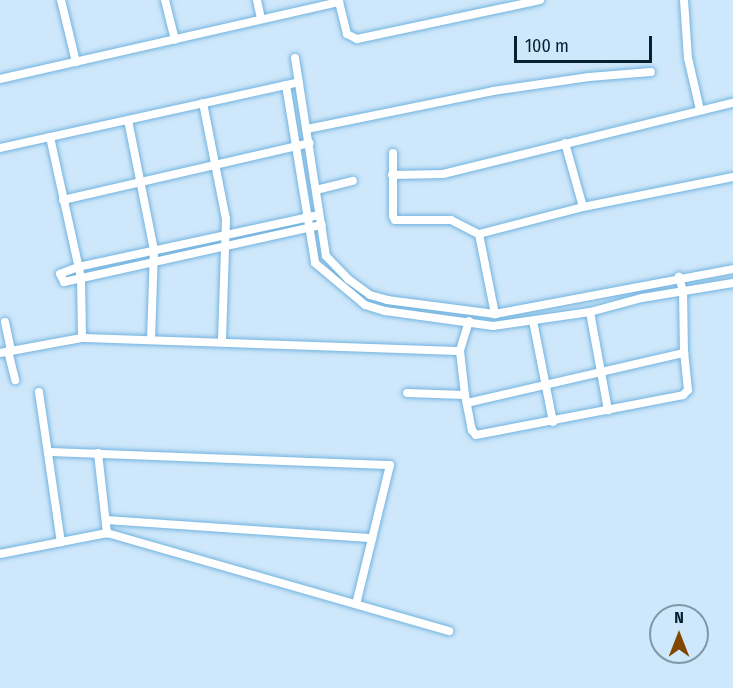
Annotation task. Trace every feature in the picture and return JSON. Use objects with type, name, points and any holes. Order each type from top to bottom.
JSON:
[{"type":"street","points":[[61,0],[76,62]]},
{"type":"street","points":[[165,0],[175,40]]},
{"type":"street","points":[[257,0],[261,19]]},
{"type":"street","points":[[0,79],[338,1],[347,34],[357,39],[540,0]]},
{"type":"street","points":[[684,0],[688,58],[700,110]]},
{"type":"street","points":[[295,58],[326,256],[348,279],[370,295],[387,300],[472,313],[495,314],[679,277],[733,269]]},
{"type":"street","points":[[307,129],[517,87],[651,72]]},
{"type":"street","points":[[0,148],[299,82]]},
{"type":"street","points":[[286,85],[315,264],[365,304],[385,311],[493,326],[590,312],[642,297],[733,283]]},
{"type":"street","points":[[203,103],[217,164],[227,234],[222,342]]},
{"type":"street","points":[[392,176],[443,174],[733,103]]},
{"type":"street","points":[[128,120],[154,250],[151,340]]},
{"type":"street","points":[[50,137],[81,278],[82,338]]},
{"type":"street","points":[[63,200],[309,143]]},
{"type":"street","points":[[566,143],[584,207]]},
{"type":"street","points":[[393,153],[395,220],[451,220],[479,234],[584,207],[733,177]]},
{"type":"street","points":[[316,190],[353,181]]},
{"type":"street","points":[[320,214],[78,267],[61,272],[62,280],[64,282],[322,225]]},
{"type":"street","points":[[479,234],[495,314]]},
{"type":"street","points":[[472,313],[460,351],[466,399],[472,430],[476,435],[554,422],[687,394],[683,291],[679,277]]},
{"type":"street","points":[[590,312],[608,410]]},
{"type":"street","points":[[533,321],[554,422]]},
{"type":"street","points":[[5,322],[6,352],[15,381]]},
{"type":"street","points":[[6,352],[82,338],[460,351]]},
{"type":"street","points":[[407,393],[466,399],[547,385],[684,353]]},
{"type":"street","points":[[39,392],[61,542]]},
{"type":"street","points":[[48,452],[390,465],[356,604]]},
{"type":"street","points":[[98,453],[107,533]]},
{"type":"street","points":[[106,520],[372,538]]},
{"type":"street","points":[[0,554],[107,533],[449,631]]}]
